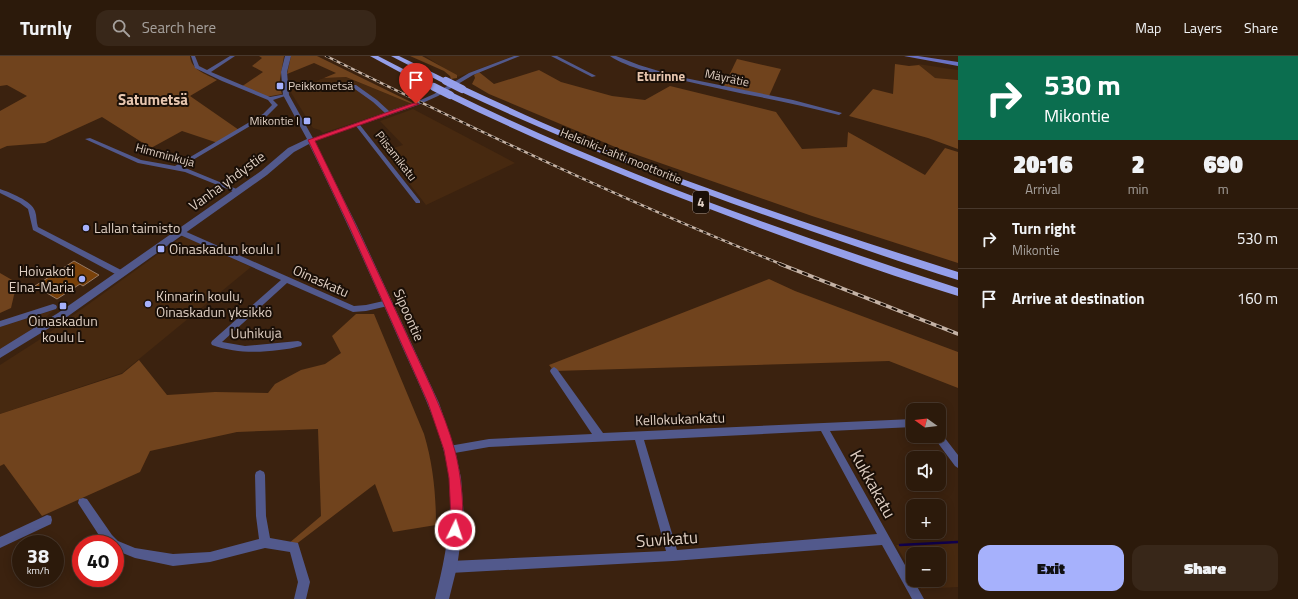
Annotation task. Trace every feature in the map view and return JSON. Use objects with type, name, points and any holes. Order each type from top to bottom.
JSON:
[{"type":"highway","name":"Helsinki-Lahti moottoritie","points":[[373,56],[526,132],[668,190],[787,234],[958,292]]},
{"type":"highway","name":"Helsinki-Lahti moottoritie","points":[[394,56],[540,125],[678,180],[791,221],[958,276]]},
{"type":"main road","points":[[908,56],[958,64]]},
{"type":"street","points":[[176,168],[264,115],[275,105],[270,99],[197,67],[193,56]]},
{"type":"street","points":[[207,72],[233,56]]},
{"type":"street","name":"Sipoontie","points":[[288,56],[284,72],[286,96],[311,140],[353,226],[433,403],[449,450],[455,478],[457,518],[450,567],[442,599]]},
{"type":"street","points":[[311,140],[389,114],[436,95],[470,74],[518,56]]},
{"type":"street","points":[[553,56],[594,76]]},
{"type":"street","name":"Mäyrätie","points":[[612,56],[636,67],[672,77],[812,105],[840,113]]},
{"type":"street","points":[[354,86],[375,101],[389,114]]},
{"type":"street","points":[[270,99],[286,96]]},
{"type":"street","name":"Piisamikatu","points":[[357,124],[418,202]]},
{"type":"street","name":"Himminkuja","points":[[88,139],[140,162],[186,170],[238,191]]},
{"type":"street","name":"Vanha yhdystie","points":[[0,354],[61,316],[238,191],[291,150],[311,140]]},
{"type":"street","points":[[0,191],[30,206],[33,212],[32,222],[35,228],[120,273]]},
{"type":"street","name":"Oinaskatu","points":[[180,232],[353,309],[366,308],[388,303]]},
{"type":"street","name":"Uuhikuja","points":[[286,280],[215,343],[225,347],[249,349],[298,344]]},
{"type":"street","points":[[0,324],[53,307]]},
{"type":"street","points":[[554,371],[600,437]]},
{"type":"street","name":"Kellokukankatu","points":[[449,450],[489,443],[906,423]]},
{"type":"street","name":"Kukkakatu","points":[[823,427],[918,599]]},
{"type":"street","points":[[638,435],[673,556]]},
{"type":"street","points":[[943,443],[958,463]]},
{"type":"street","points":[[260,475],[264,543]]},
{"type":"street","points":[[83,504],[105,535]]},
{"type":"street","points":[[0,543],[47,520]]},
{"type":"street","name":"Suvikatu","points":[[450,567],[673,556],[885,539]]},
{"type":"street","points":[[124,548],[135,553],[173,560],[210,557],[264,543],[294,547],[304,582],[300,599]]},
{"type":"shaded area","points":[[0,56],[190,56],[193,65],[196,68],[217,80],[190,96],[239,130],[218,143],[182,131],[151,148],[102,117],[45,143],[7,146],[0,149],[0,111],[27,96],[7,85],[0,86]]},
{"type":"shaded area","points":[[259,56],[284,56],[279,85],[282,94],[266,97],[241,87],[263,72],[252,66],[262,58]]},
{"type":"shaded area","points":[[291,56],[317,56],[413,103],[412,104],[346,77],[324,78],[336,73],[314,63],[287,74]]},
{"type":"shaded area","points":[[410,56],[422,56],[457,75],[457,78],[451,79],[450,76],[444,71]]},
{"type":"shaded area","points":[[425,56],[513,56],[458,77]]},
{"type":"shaded area","points":[[737,59],[781,69],[769,96],[724,86]]},
{"type":"shaded area","points":[[895,64],[909,66],[919,65],[935,78],[958,80],[958,149],[928,138],[849,116],[873,89],[893,94]]},
{"type":"shaded area","points":[[918,64],[958,70],[958,80],[934,78]]},
{"type":"shaded area","points":[[539,70],[561,82],[612,96],[645,100],[670,86],[776,112],[802,149],[847,147],[848,132],[925,175],[945,148],[958,152],[958,263],[812,216],[620,149],[489,94],[472,84],[475,78],[474,75],[479,72],[494,84]]},
{"type":"shaded area","points":[[346,77],[412,104],[323,133],[320,130],[313,128],[290,91],[324,78]]},
{"type":"shaded area","points":[[413,109],[515,163],[426,205],[384,151],[403,145],[380,121]]},
{"type":"shaded area","name":"Kinnarin koulu, Oinaskadun yksikkö","points":[[183,236],[251,267],[122,373],[0,414],[0,365],[39,340]]},
{"type":"shaded area","points":[[0,273],[19,284],[14,295],[11,308],[0,313]]},
{"type":"shaded area","points":[[769,279],[795,291],[958,352],[958,388],[889,361],[554,371],[549,365]]},
{"type":"shaded area","points":[[54,310],[25,335],[0,351],[0,327]]},
{"type":"shaded area","points":[[356,314],[374,314],[424,434],[430,457],[433,479],[436,525],[393,532],[375,484],[295,545],[288,544],[321,516],[318,429],[237,432],[150,451],[140,472],[42,516],[4,464],[0,466],[0,414],[122,374],[139,360],[167,395],[215,392],[268,393],[275,384],[301,370],[325,364],[341,353],[332,336]]},
{"type":"shaded area","points":[[958,542],[958,587],[921,589],[920,587],[946,587],[946,547],[906,547],[906,563],[896,545]]},
{"type":"building","name":"Hoivakoti Elna-Maria","points":[[74,261],[99,275],[83,286],[80,284],[57,299],[35,286]]},
{"type":"waterway","points":[[900,545],[958,542]]},
{"type":"railway","points":[[326,56],[552,165],[609,191],[783,265]]},
{"type":"railway","points":[[780,264],[958,334]]},
{"type":"place","name":"Peikkometsä","points":[[280,86]]},
{"type":"place","name":"Mikontie I","points":[[307,121]]},
{"type":"place","name":"Lallan taimisto","points":[[86,228]]},
{"type":"place","name":"Oinaskadun koulu I","points":[[161,249]]},
{"type":"place","name":"Hoivakoti Elna-Maria","points":[[82,279]]},
{"type":"place","name":"Kinnarin koulu, Oinaskadun yksikkö","points":[[148,304]]},
{"type":"place","name":"Oinaskadun koulu L","points":[[63,306]]},
{"type":"district","name":"Eturinne","points":[[661,76]]},
{"type":"district","name":"Satumetsä","points":[[153,100]]},
{"type":"route","points":[[416,104],[311,140],[353,226],[433,403],[449,450],[455,478],[457,518],[455,530]]}]
